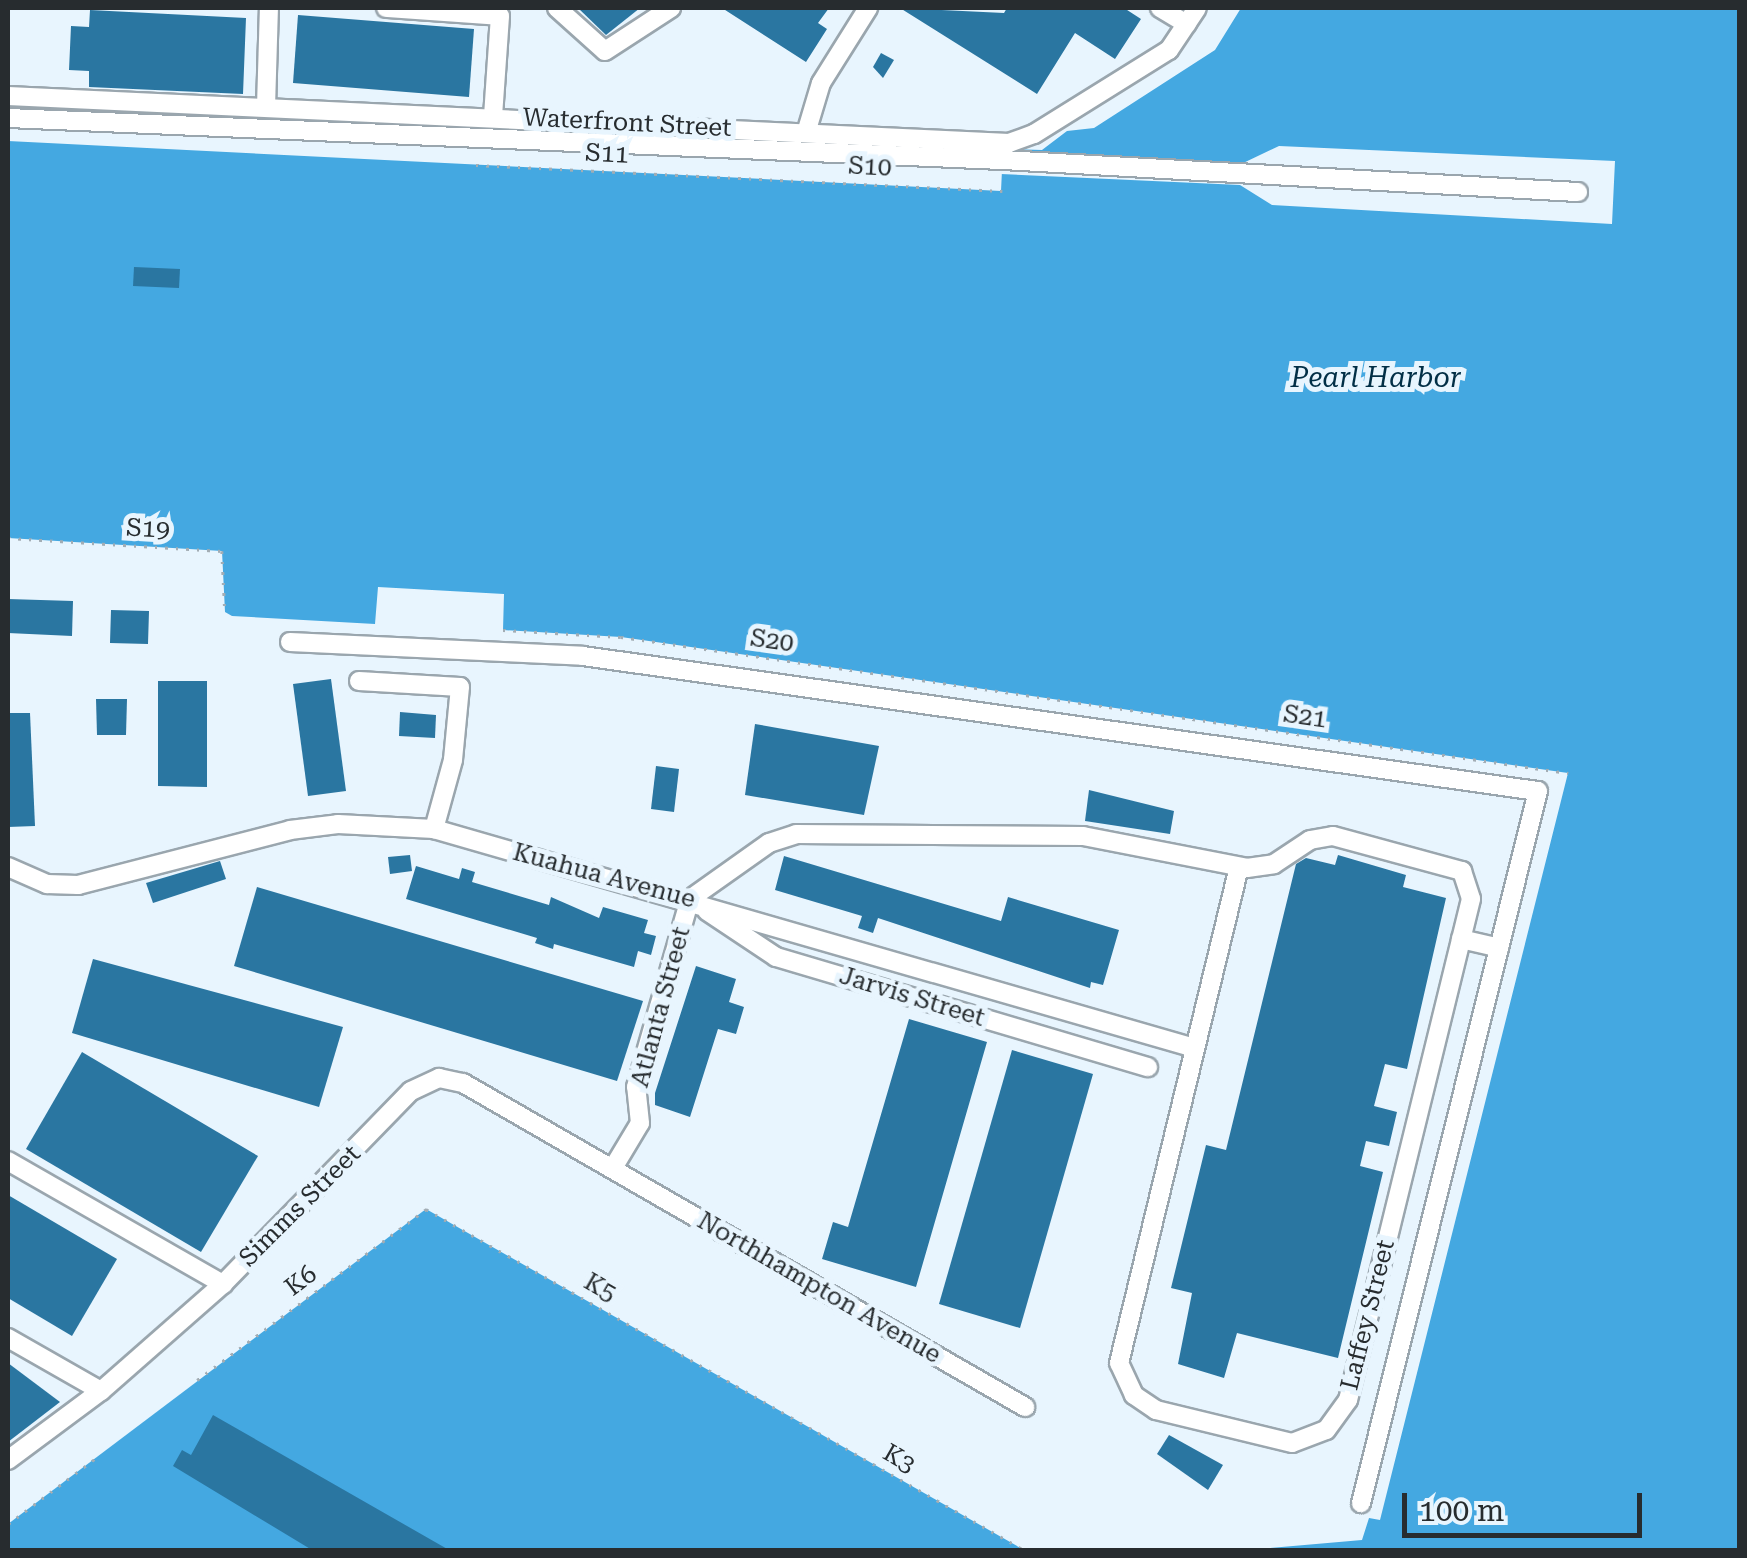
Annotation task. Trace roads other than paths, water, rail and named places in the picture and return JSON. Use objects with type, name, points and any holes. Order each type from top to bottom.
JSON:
[{"type":"street","points":[[266,107],[269,8]]},
{"type":"street","points":[[386,8],[500,16],[493,116]]},
{"type":"street","points":[[557,8],[606,50],[671,8]]},
{"type":"street","points":[[806,133],[821,83],[868,8]]},
{"type":"street","points":[[1160,8],[1187,24]]},
{"type":"street","name":"Waterfront Street","points":[[8,96],[1018,141],[1169,50],[1197,8]]},
{"type":"street","points":[[8,118],[1003,160],[1578,192]]},
{"type":"street","points":[[290,642],[583,656],[1538,791],[1361,1503]]},
{"type":"street","points":[[359,681],[460,687],[453,760],[434,829]]},
{"type":"street","name":"Kuahua Avenue","points":[[8,867],[47,884],[78,886],[290,830],[370,824],[434,829],[690,899],[1194,1048]]},
{"type":"street","name":"Laffey Street","points":[[690,899],[769,843],[796,834],[1082,836],[1239,867],[1274,864],[1325,836],[1450,865],[1465,874],[1472,890],[1462,939],[1348,1400],[1333,1424],[1310,1439],[1282,1442],[1156,1410],[1134,1395],[1122,1372],[1120,1345],[1239,867]]},
{"type":"street","name":"Jarvis Street","points":[[690,899],[776,957],[1148,1068]]},
{"type":"street","name":"Atlanta Street","points":[[613,1168],[640,1122],[636,1088],[690,899]]},
{"type":"street","points":[[1462,939],[1499,948]]},
{"type":"street","name":"Simms Street","points":[[8,1460],[101,1391],[223,1284],[427,1081],[458,1080],[613,1168]]},
{"type":"street","points":[[8,1161],[223,1284]]},
{"type":"street","name":"Northhampton Avenue","points":[[613,1168],[1026,1407]]},
{"type":"street","points":[[8,1338],[101,1391]]},
{"type":"water","name":"Pearl Harbor","points":[[1241,8],[1739,8],[1739,1550],[1248,1550],[1362,1540],[1369,1518],[1380,1520],[1568,773],[621,637],[503,630],[504,594],[378,587],[375,624],[232,616],[225,612],[222,551],[8,538],[8,141],[1001,191],[1003,149],[1042,150],[1067,131],[1094,128],[1215,50]]},
{"type":"water","points":[[426,1209],[1024,1550],[8,1550],[8,1524]]}]
